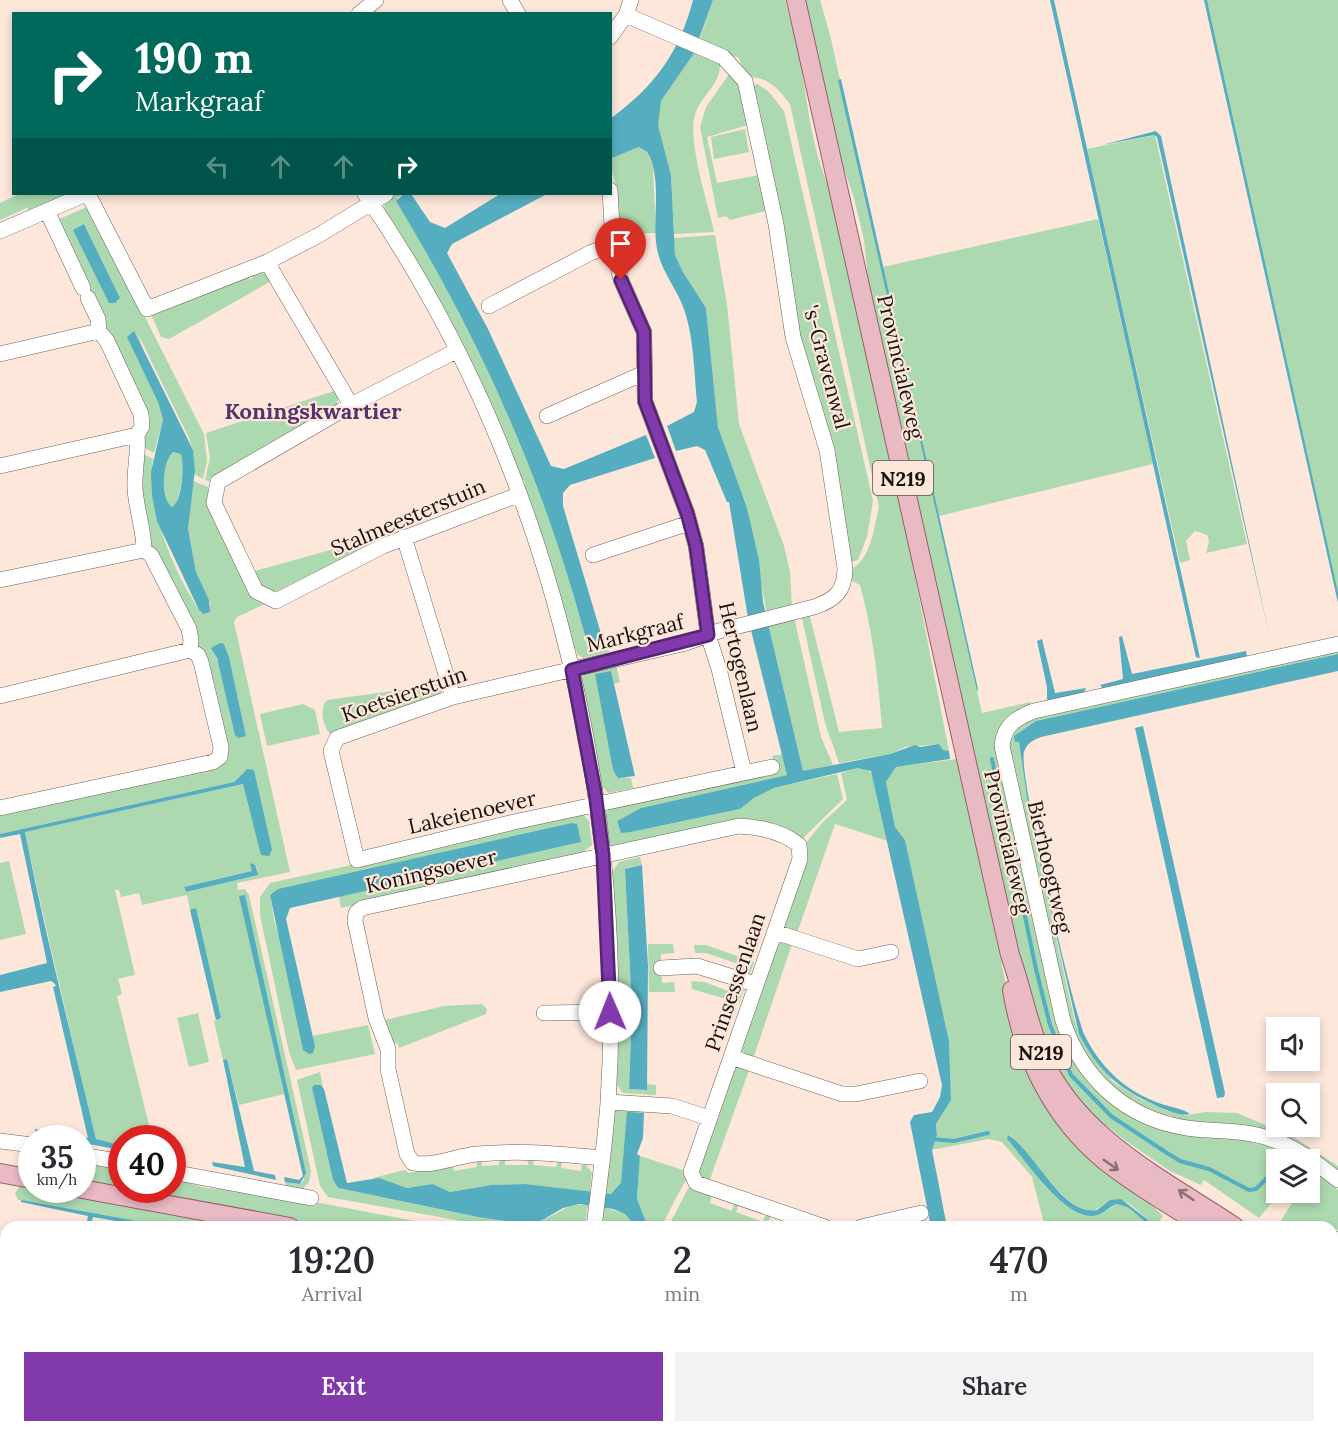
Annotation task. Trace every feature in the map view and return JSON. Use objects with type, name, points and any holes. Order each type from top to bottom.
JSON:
[{"type":"main road","name":"Provincialeweg","points":[[796,0],[1010,955],[1043,1058],[1066,1099],[1108,1142],[1226,1221]]},
{"type":"main road","name":"Provincialeweg","points":[[1010,955],[1018,1023],[1031,1062],[1054,1106],[1083,1141],[1105,1161],[1195,1221]]},
{"type":"main road","points":[[0,1173],[18,1176]]},
{"type":"main road","points":[[96,1192],[257,1221]]},
{"type":"main road","points":[[1338,1286],[1338,1294]]},
{"type":"street","points":[[361,12],[376,0]]},
{"type":"street","points":[[612,34],[626,15],[631,0]]},
{"type":"street","name":"'s-Gravenwal","points":[[626,15],[703,48],[731,63],[745,81],[776,224],[793,337],[827,450],[845,568],[843,587],[828,603],[746,623],[708,635]]},
{"type":"street","points":[[0,231],[85,195]]},
{"type":"street","points":[[88,195],[147,309],[267,262],[368,198],[425,293],[456,351],[518,495],[551,595],[572,670],[597,806],[603,855],[610,1012],[608,1102],[595,1219]]},
{"type":"street","name":"Hertogenlaan","points":[[610,195],[613,244],[621,280],[644,332],[645,401],[689,523],[701,575],[708,635],[719,669],[744,772]]},
{"type":"street","points":[[47,211],[98,319],[99,331],[107,341],[141,414],[142,426],[137,435],[139,449],[135,488],[144,533],[144,550]]},
{"type":"street","points":[[489,306],[590,253],[613,244]]},
{"type":"street","points":[[267,262],[351,405],[456,351]]},
{"type":"street","points":[[0,354],[99,331]]},
{"type":"street","points":[[547,416],[644,373]]},
{"type":"street","name":"Stalmeesterstuin","points":[[351,405],[218,482],[215,488],[214,503],[256,591],[276,601],[404,537],[518,495]]},
{"type":"street","points":[[0,466],[137,435]]},
{"type":"street","points":[[593,555],[689,523]]},
{"type":"street","points":[[404,537],[453,697]]},
{"type":"street","points":[[0,580],[144,550],[151,555],[189,629],[189,650]]},
{"type":"street","name":"Markgraaf","points":[[572,670],[708,635]]},
{"type":"street","name":"Bierhoogtweg","points":[[1338,644],[1034,711],[1019,717],[1009,725],[1002,746],[1063,1021],[1080,1061],[1105,1090],[1135,1111],[1170,1125],[1227,1130],[1269,1138],[1297,1151],[1338,1180]]},
{"type":"street","points":[[0,696],[189,650],[198,655],[201,662],[220,747],[220,757],[213,762],[0,808]]},
{"type":"street","name":"Koetsierstuin","points":[[357,860],[331,751],[332,744],[337,738],[453,697],[572,670]]},
{"type":"street","name":"Lakeienoever","points":[[357,860],[772,767]]},
{"type":"street","name":"Koningsoever","points":[[603,1158],[524,1150],[473,1154],[422,1165],[413,1163],[407,1154],[388,1069],[388,1049],[376,1018],[355,917],[362,908],[739,826],[755,827],[791,838],[800,845],[800,859]]},
{"type":"street","name":"Prinsessenlaan","points":[[800,859],[709,1118],[691,1178],[696,1183],[807,1221]]},
{"type":"street","points":[[775,932],[858,959],[891,952]]},
{"type":"street","points":[[661,968],[698,966],[755,984]]},
{"type":"street","points":[[544,1012],[610,1012]]},
{"type":"street","points":[[731,1057],[828,1092],[842,1094],[856,1094],[920,1081]]},
{"type":"street","points":[[608,1102],[672,1106],[709,1118]]},
{"type":"street","points":[[0,1141],[18,1143]]},
{"type":"street","points":[[186,1175],[311,1198]]},
{"type":"street","points":[[887,1221],[921,1213]]},
{"type":"green space","points":[[713,0],[785,0],[800,63],[812,133],[831,192],[899,495],[949,751],[943,750],[939,744],[905,747],[890,754],[839,763],[825,723],[801,614],[809,613],[839,732],[882,728],[872,638],[860,585],[849,579],[848,570],[856,566],[867,552],[879,507],[790,104],[767,81],[747,77],[738,57],[729,56],[699,42]]},
{"type":"green space","points":[[805,0],[820,0],[830,35],[982,713],[1030,702],[1030,708],[1003,723],[1062,1037],[1076,1064],[1117,1107],[1266,1143],[1279,1149],[1266,1149],[1266,1203],[1272,1203],[1259,1218],[1204,1180],[1201,1185],[1170,1171],[1085,1109],[1060,1079],[1032,1009],[869,288],[864,240],[854,198],[840,158]]},
{"type":"green space","points":[[1207,0],[1338,0],[1338,592]]},
{"type":"green space","points":[[695,50],[720,62],[720,70],[714,85],[696,111],[693,130],[697,159],[714,232],[674,234],[671,175],[658,125],[658,113],[661,101]]},
{"type":"green space","points":[[729,74],[742,82],[748,125],[707,137],[717,183],[759,175],[766,211],[730,220],[726,216],[718,218],[700,127],[706,107]]},
{"type":"green space","points":[[757,84],[768,91],[784,111],[873,501],[867,537],[858,560],[847,563],[800,351],[750,86]]},
{"type":"green space","points":[[745,129],[749,152],[714,159],[711,137]]},
{"type":"green space","points":[[1155,135],[1247,544],[1206,553],[1209,541],[1207,535],[1195,531],[1186,541],[1190,560],[1180,563],[1087,149]]},
{"type":"green space","points":[[639,147],[647,152],[653,167],[656,233],[639,233],[638,229],[618,230],[618,192],[612,171],[612,158]]},
{"type":"green space","points":[[16,195],[67,195],[30,211],[27,208],[0,220],[0,203]]},
{"type":"green space","points":[[396,195],[402,195],[397,198],[463,315],[487,363],[512,419],[549,518],[589,651],[608,647],[609,652],[583,658],[578,655],[575,648],[572,649],[521,486],[525,484],[524,480],[519,481],[384,209],[385,202]]},
{"type":"green space","points":[[89,206],[204,434],[207,461],[203,479],[194,474],[193,450],[189,438],[138,334],[163,419],[154,453],[143,447],[141,440],[148,432],[150,417],[55,221]],"holes":[[[84,224],[120,298],[118,301],[109,302],[74,230]]]},
{"type":"green space","points":[[1098,219],[1153,464],[939,516],[883,267]]},
{"type":"green space","points":[[715,235],[727,304],[739,424],[784,546],[790,572],[792,607],[767,614],[747,508],[718,427],[706,308],[675,255],[674,238]]},
{"type":"green space","points":[[263,270],[273,280],[169,339],[161,337],[151,314],[247,274],[249,279],[253,278],[252,273]]},
{"type":"green space","points":[[334,391],[338,397],[337,407],[212,482],[205,480],[210,458],[206,433]]},
{"type":"green space","points":[[142,453],[153,459],[154,498],[164,539],[181,579],[201,613],[211,605],[196,572],[188,529],[193,481],[208,487],[208,501],[265,604],[237,617],[234,622],[290,872],[237,883],[238,890],[245,889],[249,895],[311,1171],[309,1182],[300,1192],[287,1190],[285,1182],[300,1184],[304,1180],[240,896],[284,1094],[239,1105],[227,1059],[223,1060],[214,1021],[221,1018],[195,909],[190,910],[187,895],[142,905],[139,893],[121,897],[119,890],[115,890],[135,975],[118,979],[122,994],[117,996],[149,1125],[108,1125],[108,1142],[96,1139],[96,1125],[93,1125],[25,832],[243,784],[272,854],[254,770],[244,771],[234,782],[0,834],[0,814],[219,765],[195,648],[150,548],[141,507]],"holes":[[[224,644],[229,657],[246,736],[214,652]],[[252,871],[257,875],[186,892],[184,887]]]},
{"type":"green space","points":[[171,453],[181,454],[182,481],[174,507],[170,507],[165,495],[164,472]]},
{"type":"green space","points":[[377,537],[379,541],[273,593],[263,589],[255,571]]},
{"type":"green space","points":[[794,617],[821,737],[833,765],[806,771],[803,771],[768,623]]},
{"type":"green space","points":[[1338,648],[1338,654],[1036,721],[1019,742],[1031,825],[1074,1018],[1079,1034],[1113,1082],[1167,1111],[1188,1115],[1205,1112],[1237,1113],[1266,1125],[1266,1137],[1294,1137],[1312,1149],[1280,1149],[1138,1106],[1099,1075],[1071,1027],[1008,750],[1009,738],[1024,719]]},
{"type":"green space","points":[[616,665],[620,682],[614,684],[611,671],[596,675],[613,770],[626,778],[631,778],[633,788],[608,793],[604,788],[600,788],[580,681],[584,673]]},
{"type":"green space","points":[[443,684],[442,693],[435,699],[330,734],[324,722],[323,708],[327,700]]},
{"type":"green space","points":[[303,704],[315,710],[320,734],[267,746],[260,714]]},
{"type":"green space","points":[[783,754],[787,775],[641,808],[617,821],[621,832],[631,832],[740,809],[754,798],[774,788],[837,774],[843,799],[801,840],[760,823],[611,847],[605,834],[604,823],[609,809],[776,771],[772,756]]},
{"type":"green space","points":[[957,759],[1015,1026],[1138,1192],[1163,1216],[1161,1221],[1150,1221],[1121,1200],[1110,1201],[1092,1211],[1081,1208],[1048,1180],[1010,1135],[1007,1139],[1046,1185],[1088,1216],[1098,1215],[1117,1204],[1129,1208],[1144,1221],[1043,1221],[1032,1177],[1002,1142],[989,1139],[931,1150],[937,1135],[936,1124],[951,1100],[949,1041],[905,840],[895,827],[886,782],[896,767]]},
{"type":"green space","points":[[858,768],[867,769],[873,775],[888,841],[835,824],[797,933],[787,929],[784,923],[804,845],[823,822],[847,800],[841,773]]},
{"type":"green space","points":[[583,814],[589,821],[592,845],[584,851],[585,854],[341,908],[339,896],[581,842],[270,894],[274,920],[315,1046],[312,1036],[368,1025],[375,1054],[296,1070],[289,1052],[260,915],[260,897],[270,883]]},
{"type":"green space","points":[[640,857],[642,865],[625,869],[632,1010],[629,1089],[646,1090],[647,1084],[656,1085],[656,1095],[623,1093],[618,1086],[614,1086],[610,876],[619,862]]},
{"type":"green space","points":[[9,861],[26,934],[0,940],[0,863]]},
{"type":"green space","points":[[782,941],[792,944],[753,1059],[743,1054],[740,1048],[778,943]]},
{"type":"green space","points":[[648,944],[673,944],[674,953],[661,954],[662,983],[674,982],[675,992],[649,992]]},
{"type":"green space","points":[[694,945],[706,945],[754,962],[750,974],[741,974],[744,966],[706,953],[695,953]]},
{"type":"green space","points":[[691,981],[704,982],[734,993],[738,985],[744,990],[739,1003],[692,989]]},
{"type":"green space","points":[[482,1004],[487,1009],[486,1014],[399,1048],[398,1043],[394,1044],[385,1020],[444,1006]]},
{"type":"green space","points":[[198,1013],[209,1062],[189,1067],[177,1018]]},
{"type":"green space","points":[[737,1067],[749,1070],[709,1182],[702,1180],[697,1169],[733,1069]]},
{"type":"green space","points":[[320,1072],[323,1087],[321,1085],[312,1088],[333,1180],[338,1188],[478,1217],[528,1221],[462,1221],[328,1197],[320,1186],[297,1080]]},
{"type":"green space","points":[[617,1108],[645,1109],[644,1113],[634,1113],[621,1183],[614,1192],[604,1194],[615,1110]]},
{"type":"green space","points":[[1320,1154],[1338,1166],[1338,1173],[1320,1161]]},
{"type":"green space","points":[[500,1156],[505,1156],[505,1165],[528,1165],[529,1156],[534,1157],[533,1165],[556,1167],[558,1159],[562,1159],[561,1168],[581,1171],[582,1165],[586,1165],[592,1173],[590,1192],[525,1184],[491,1185],[450,1192],[433,1184],[407,1188],[373,1178],[405,1170],[409,1173],[452,1164],[454,1171],[477,1167],[476,1159],[481,1158],[482,1166],[499,1165]]},
{"type":"green space","points":[[640,1156],[686,1171],[687,1180],[664,1221],[646,1221],[637,1199]]},
{"type":"green space","points":[[96,1162],[108,1164],[108,1187],[96,1184]]},
{"type":"green space","points":[[1320,1174],[1338,1190],[1338,1221],[1281,1221],[1292,1203],[1320,1203]]},
{"type":"green space","points":[[186,1182],[219,1189],[235,1187],[415,1221],[297,1221],[186,1201]]},
{"type":"green space","points":[[690,1185],[712,1194],[710,1203],[732,1211],[735,1202],[739,1204],[736,1212],[760,1221],[671,1221]]},
{"type":"green space","points":[[96,1198],[108,1201],[108,1203],[122,1203],[221,1221],[136,1221],[35,1203],[96,1203]]},
{"type":"green space","points":[[572,1205],[588,1205],[585,1221],[542,1221]]},
{"type":"green space","points":[[603,1207],[625,1214],[631,1221],[601,1221]]},
{"type":"green space","points":[[766,1213],[771,1214],[769,1221],[763,1221]]},
{"type":"water","points":[[693,0],[713,0],[694,53],[661,101],[658,125],[671,175],[675,255],[706,308],[718,427],[747,508],[759,560],[763,602],[803,771],[890,754],[915,745],[920,747],[939,744],[943,750],[949,751],[950,759],[896,767],[886,782],[895,827],[905,840],[949,1041],[951,1100],[936,1124],[937,1135],[932,1150],[946,1221],[930,1221],[910,1122],[914,1115],[932,1112],[940,1097],[942,1085],[871,771],[858,768],[774,788],[754,798],[740,809],[631,832],[621,833],[617,821],[641,808],[787,775],[748,618],[729,502],[727,502],[705,450],[697,446],[676,451],[667,426],[694,412],[697,402],[688,323],[682,303],[664,270],[656,242],[656,184],[652,162],[647,152],[639,147],[612,158],[612,118],[640,94],[663,67],[687,19]]},
{"type":"water","points":[[1050,0],[1054,0],[1200,658],[1196,657],[1194,649]]},
{"type":"water","points":[[1204,0],[1207,0],[1338,592],[1338,603]]},
{"type":"water","points":[[841,79],[978,689],[977,691],[838,80]]},
{"type":"water","points":[[1156,131],[1161,136],[1270,639],[1157,137],[1154,135],[1102,145]]},
{"type":"water","points":[[403,195],[412,195],[430,222],[445,228],[498,195],[545,195],[452,244],[447,253],[488,329],[551,466],[564,469],[646,435],[655,458],[570,485],[563,493],[563,506],[605,647],[589,651],[553,532],[509,418],[457,309],[396,201]]},
{"type":"water","points":[[84,224],[120,298],[115,303],[109,303],[73,230]]},
{"type":"water","points":[[134,331],[193,450],[195,470],[188,529],[196,572],[209,600],[210,612],[203,614],[199,610],[157,521],[152,495],[151,472],[163,419],[158,402],[127,337]],"holes":[[[173,452],[181,454],[180,490],[176,503],[172,507],[168,503],[164,488],[165,471]]]},
{"type":"water","points":[[1122,636],[1132,674],[1246,651],[1247,657],[1103,689],[1100,685],[1123,679],[1119,637]]},
{"type":"water","points":[[1042,639],[1055,693],[1086,688],[1084,693],[1048,701],[1037,641]]},
{"type":"water","points":[[220,643],[224,644],[229,657],[246,736],[238,738],[235,735],[217,658],[211,648]]},
{"type":"water","points":[[1338,654],[1338,671],[1041,737],[1031,742],[1024,752],[1024,769],[1037,843],[1058,937],[1084,1034],[1106,1067],[1124,1084],[1146,1098],[1190,1114],[1168,1111],[1119,1085],[1101,1068],[1079,1034],[1031,825],[1019,742],[1015,742],[1014,736],[1036,721]]},
{"type":"water","points":[[611,671],[635,776],[618,778],[613,770],[595,674]]},
{"type":"water","points":[[1143,726],[1225,1093],[1224,1097],[1217,1098],[1135,728]]},
{"type":"water","points":[[247,769],[254,770],[272,850],[269,856],[261,855],[243,784],[25,832],[93,1125],[85,1125],[53,987],[56,986],[51,981],[0,992],[0,975],[47,963],[20,834],[0,838],[0,834],[234,782]]},
{"type":"water","points":[[572,823],[577,824],[581,842],[290,908],[286,919],[315,1046],[313,1053],[309,1054],[303,1050],[270,895],[278,889]]},
{"type":"water","points":[[250,863],[255,865],[258,875],[186,892],[184,887],[252,871]]},
{"type":"water","points":[[642,865],[648,966],[647,1090],[629,1089],[632,1010],[625,869]]},
{"type":"water","points":[[245,895],[306,1173],[300,1184],[285,1182],[284,1177],[299,1180],[303,1176],[239,896]]},
{"type":"water","points":[[196,908],[221,1018],[216,1020],[190,910]]},
{"type":"water","points":[[227,1059],[254,1171],[275,1175],[276,1180],[213,1166],[212,1162],[245,1167],[223,1060]]},
{"type":"water","points":[[314,1085],[321,1085],[324,1089],[347,1183],[379,1178],[407,1188],[433,1184],[450,1192],[491,1185],[525,1184],[611,1194],[621,1183],[627,1112],[644,1113],[643,1138],[637,1154],[640,1156],[637,1199],[646,1221],[631,1221],[625,1214],[613,1209],[579,1204],[563,1208],[541,1221],[506,1221],[338,1188],[333,1180],[312,1088]]},
{"type":"water","points":[[1008,1135],[1018,1143],[1049,1181],[1072,1203],[1084,1209],[1097,1210],[1110,1200],[1121,1199],[1149,1221],[1144,1221],[1129,1208],[1117,1204],[1093,1216],[1081,1214],[1069,1208],[1045,1186],[1007,1139]]},
{"type":"water","points":[[96,1139],[108,1142],[108,1148],[96,1145]]},
{"type":"water","points":[[26,1203],[38,1203],[137,1221],[116,1221],[93,1217],[92,1221],[87,1221],[88,1216]]},
{"type":"waterway","points":[[992,759],[1036,969],[1050,1025],[1071,1075],[1111,1116],[1180,1161],[1209,1169],[1249,1190],[1256,1189],[1266,1179]]},
{"type":"waterway","points":[[931,1139],[954,1141],[988,1133]]},
{"type":"district","name":"Koningskwartier","points":[[313,411]]},
{"type":"route","points":[[610,1012],[603,855],[595,792],[572,670],[686,643],[708,635],[696,546],[687,513],[645,401],[644,332],[621,280]]}]
